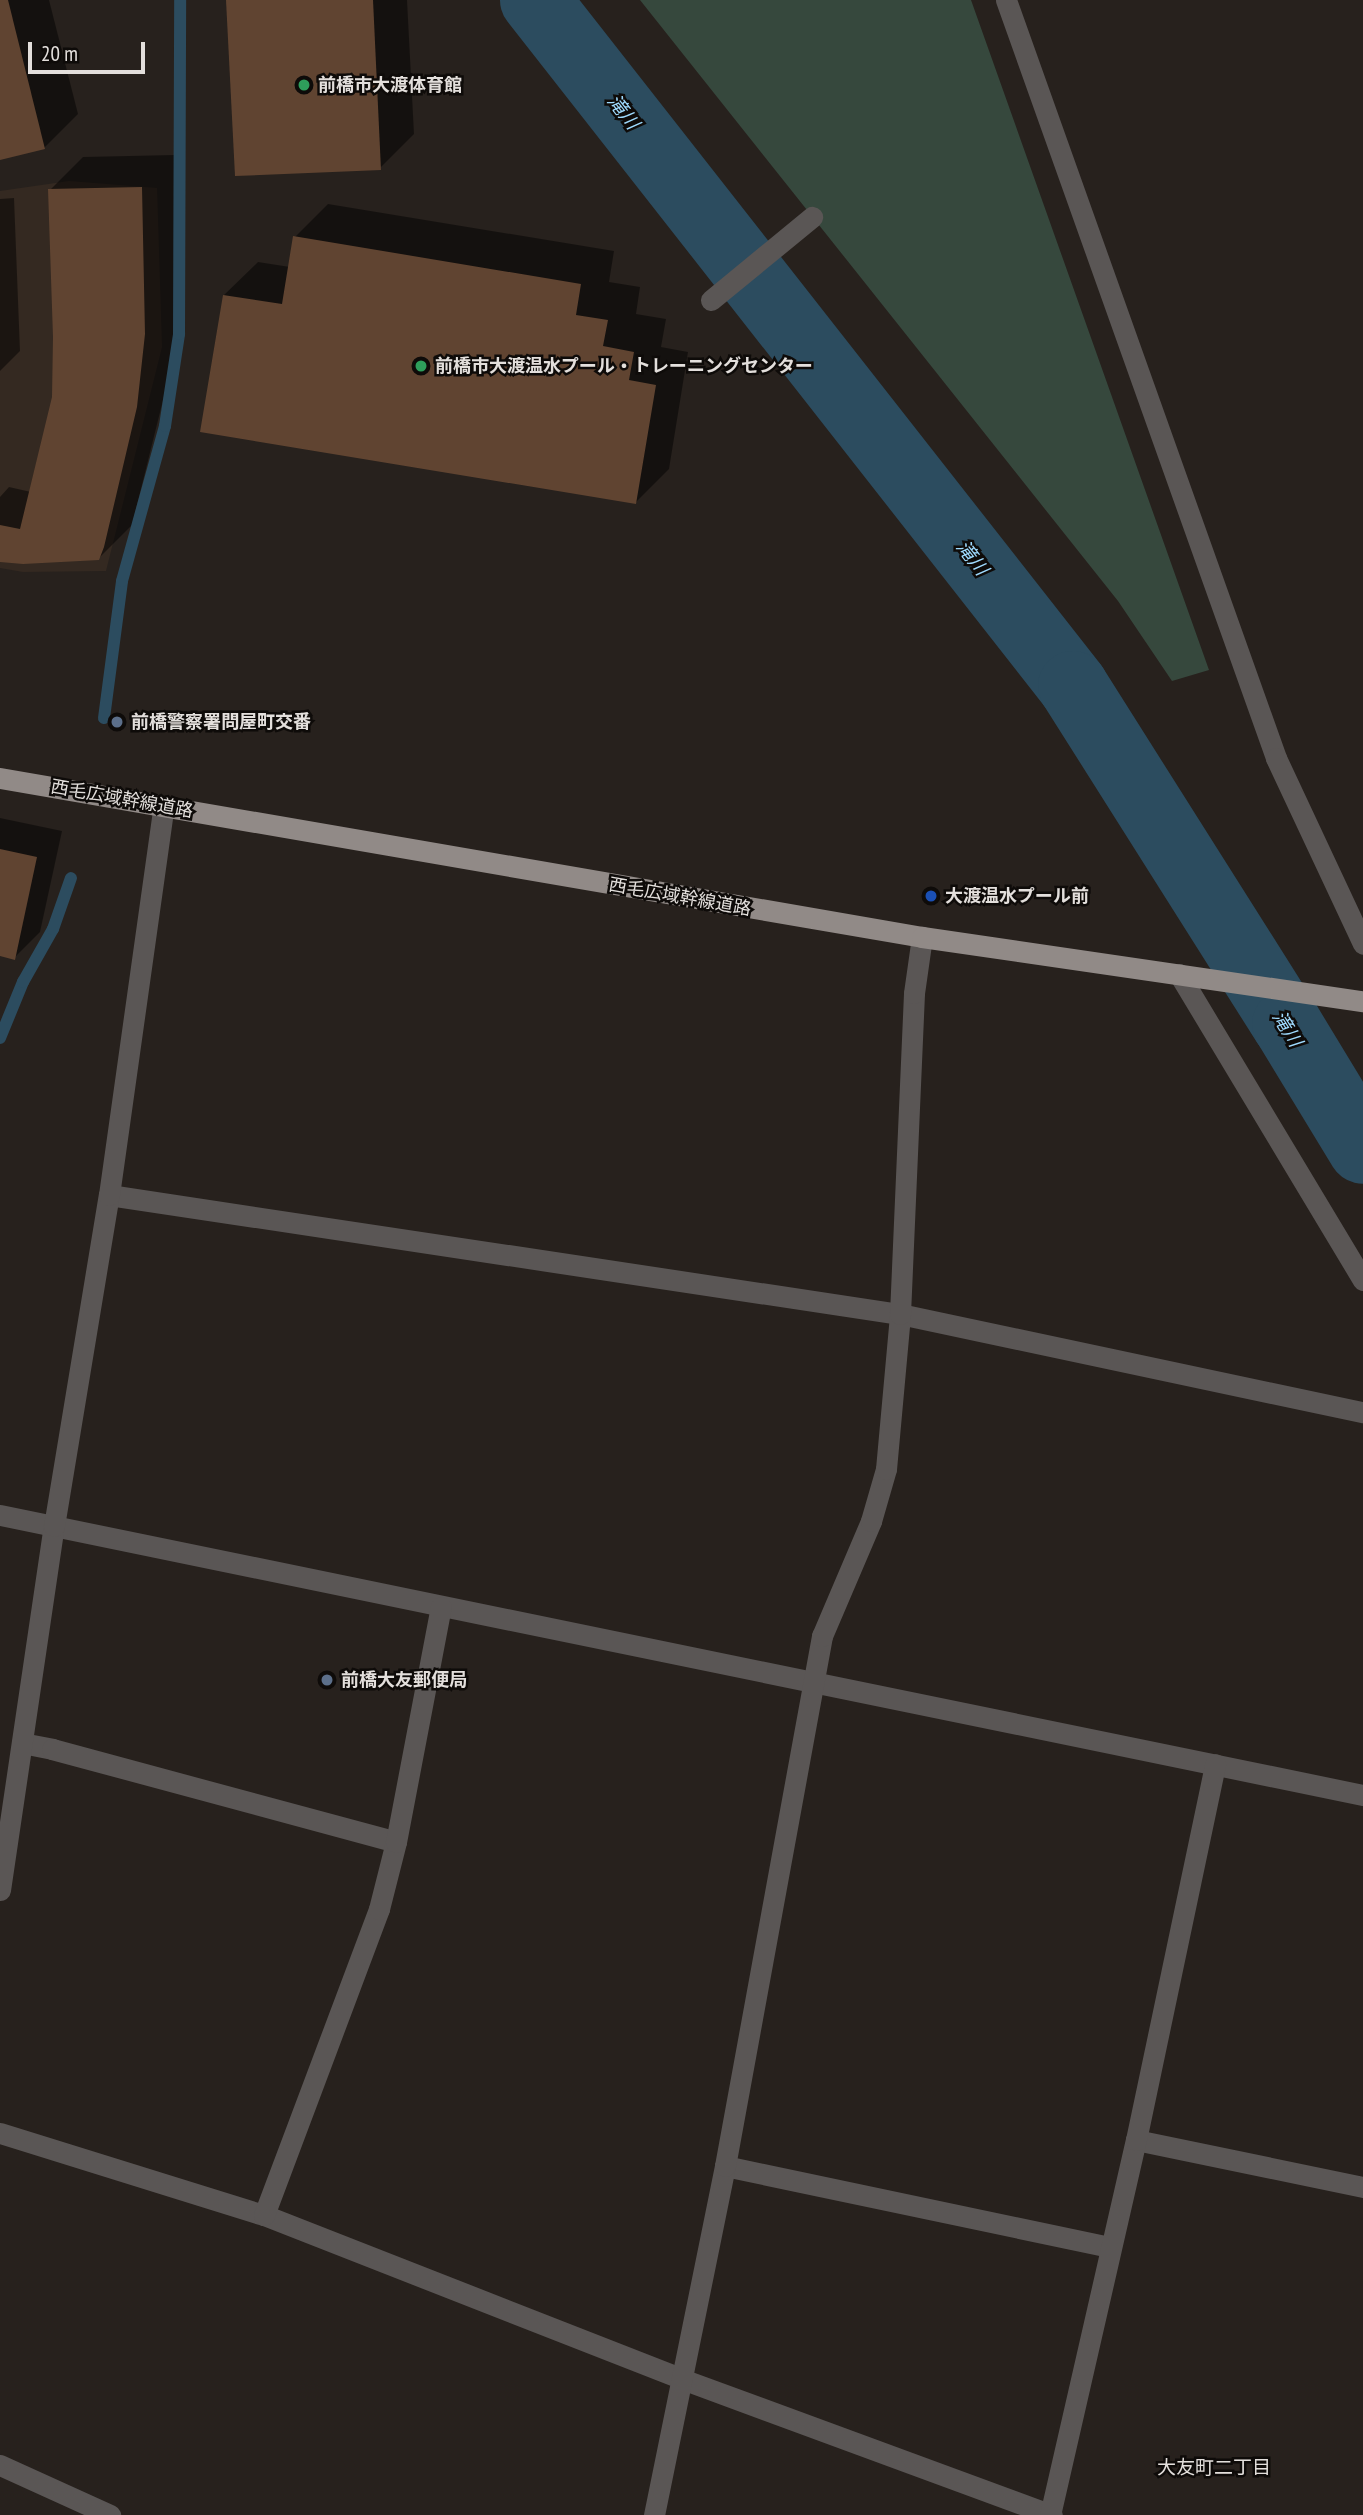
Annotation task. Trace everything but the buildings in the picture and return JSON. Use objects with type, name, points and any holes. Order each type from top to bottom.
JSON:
[{"type":"main road","name":"西毛広域幹線道路","points":[[0,778],[922,937],[1360,1000]]},
{"type":"street","points":[[1006,0],[1276,758],[1363,944]]},
{"type":"street","points":[[711,300],[811,217]]},
{"type":"street","points":[[0,1890],[54,1526],[109,1195],[164,806]]},
{"type":"street","points":[[653,2515],[724,2166],[822,1636],[872,1521],[886,1469],[900,1314],[914,993],[922,937]]},
{"type":"street","points":[[1179,974],[1234,1071],[1363,1280]]},
{"type":"street","points":[[109,1195],[900,1314],[1363,1412]]},
{"type":"street","points":[[0,1515],[1363,1795]]},
{"type":"street","points":[[264,2215],[367,1948],[396,1842],[441,1607]]},
{"type":"street","points":[[22,1743],[396,1842]]},
{"type":"street","points":[[0,2133],[264,2215],[682,2379],[1051,2515],[1136,2140],[1215,1764]]},
{"type":"street","points":[[1136,2140],[1363,2187]]},
{"type":"street","points":[[724,2166],[1110,2247]]},
{"type":"street","points":[[0,2465],[110,2515]]},
{"type":"shaded area","points":[[69,181],[157,188],[162,347],[106,571],[23,572],[0,568],[0,191]]},
{"type":"green space","points":[[640,0],[971,0],[1209,670],[1172,681],[1118,601]]},
{"type":"waterway","points":[[104,718],[122,581],[165,426],[179,334],[180,0]]},
{"type":"waterway","name":"滝川","points":[[535,0],[1073,686],[1363,1149]]},
{"type":"waterway","points":[[0,1038],[23,982],[53,929],[71,878]]},
{"type":"place","name":"前橋市大渡体育館","points":[[304,85]]},
{"type":"place","name":"前橋市大渡温水プール・トレーニングセンター","points":[[421,366]]},
{"type":"place","name":"前橋警察署問屋町交番","points":[[117,722]]},
{"type":"place","name":"大渡温水プール前","points":[[931,896]]},
{"type":"place","name":"前橋大友郵便局","points":[[327,1680]]},
{"type":"district","name":"大友町二丁目","points":[[1214,2468]]}]
